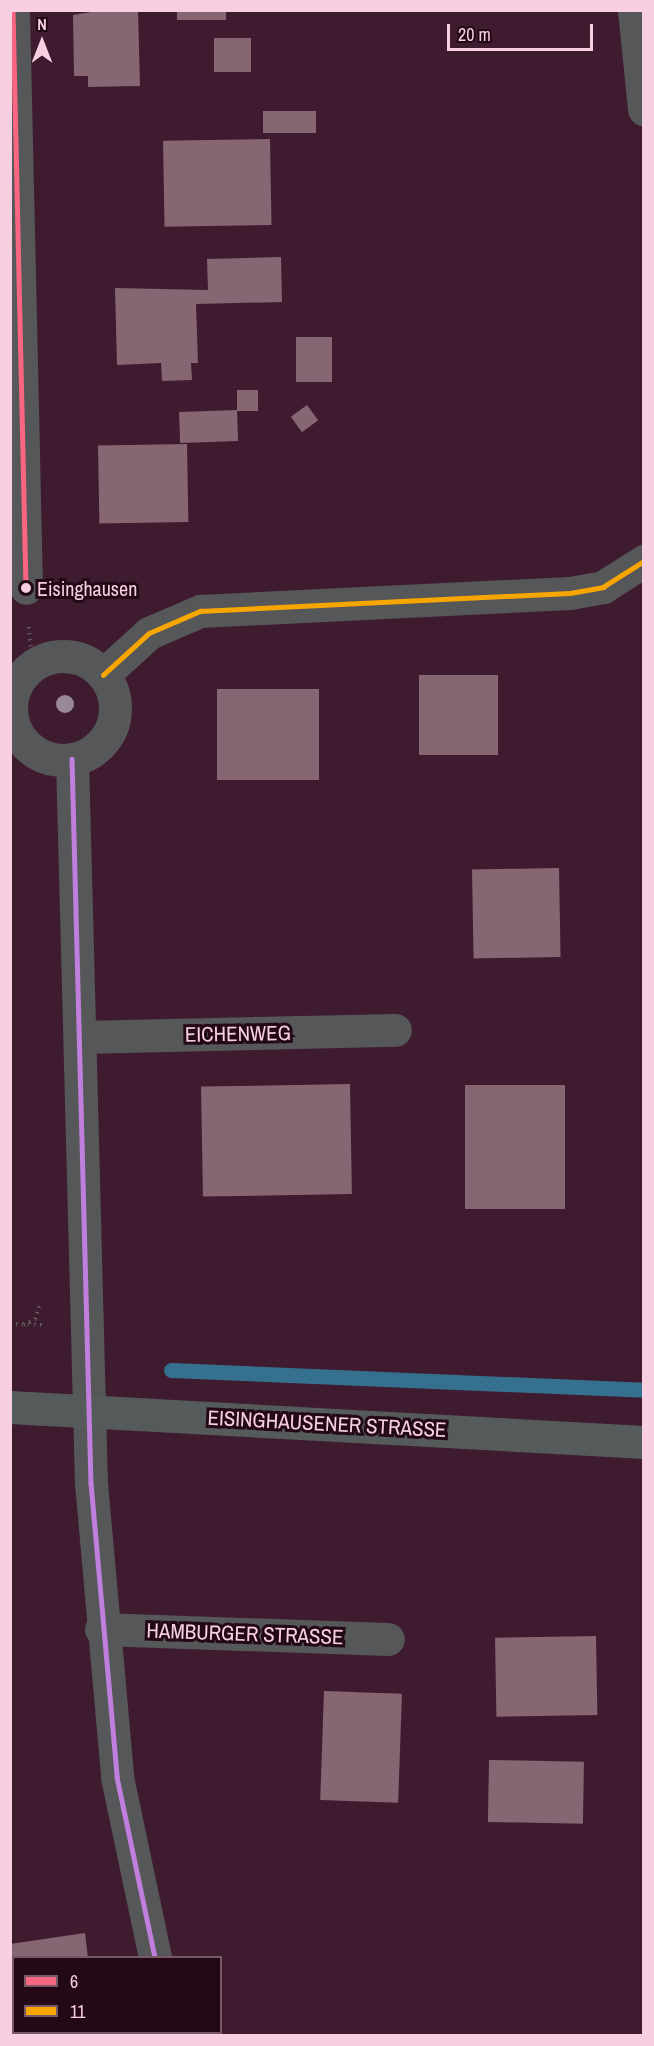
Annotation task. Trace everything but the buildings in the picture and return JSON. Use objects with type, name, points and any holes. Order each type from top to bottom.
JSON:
[{"type":"street","points":[[13,10],[26,588]]},
{"type":"street","points":[[634,10],[644,110]]},
{"type":"street","points":[[104,675],[149,633],[200,611],[570,593],[603,587],[644,561]]},
{"type":"street","points":[[74,657],[104,675],[115,704],[112,726],[92,751],[72,759],[50,758],[31,748],[12,721],[17,685],[42,660],[74,657]]},
{"type":"street","points":[[72,759],[81,1038],[88,1410],[102,1629],[117,1777],[155,1956]]},
{"type":"street","name":"EICHENWEG","points":[[81,1038],[394,1030]]},
{"type":"street","name":"EISINGHAUSENER STRASSE","points":[[10,1407],[644,1442]]},
{"type":"street","name":"HAMBURGER STRASSE","points":[[102,1629],[388,1639]]},
{"type":"waterway","points":[[171,1370],[644,1390]]},
{"type":"transit line","name":"6","points":[[13,10],[26,588]]},
{"type":"transit line","name":"11","points":[[103,675],[149,633],[200,611],[570,593],[603,587],[644,561]]},
{"type":"transit line","points":[[72,759],[91,1483],[117,1777],[155,1956]]},
{"type":"place","name":"Eisinghausen","points":[[26,588]]}]
